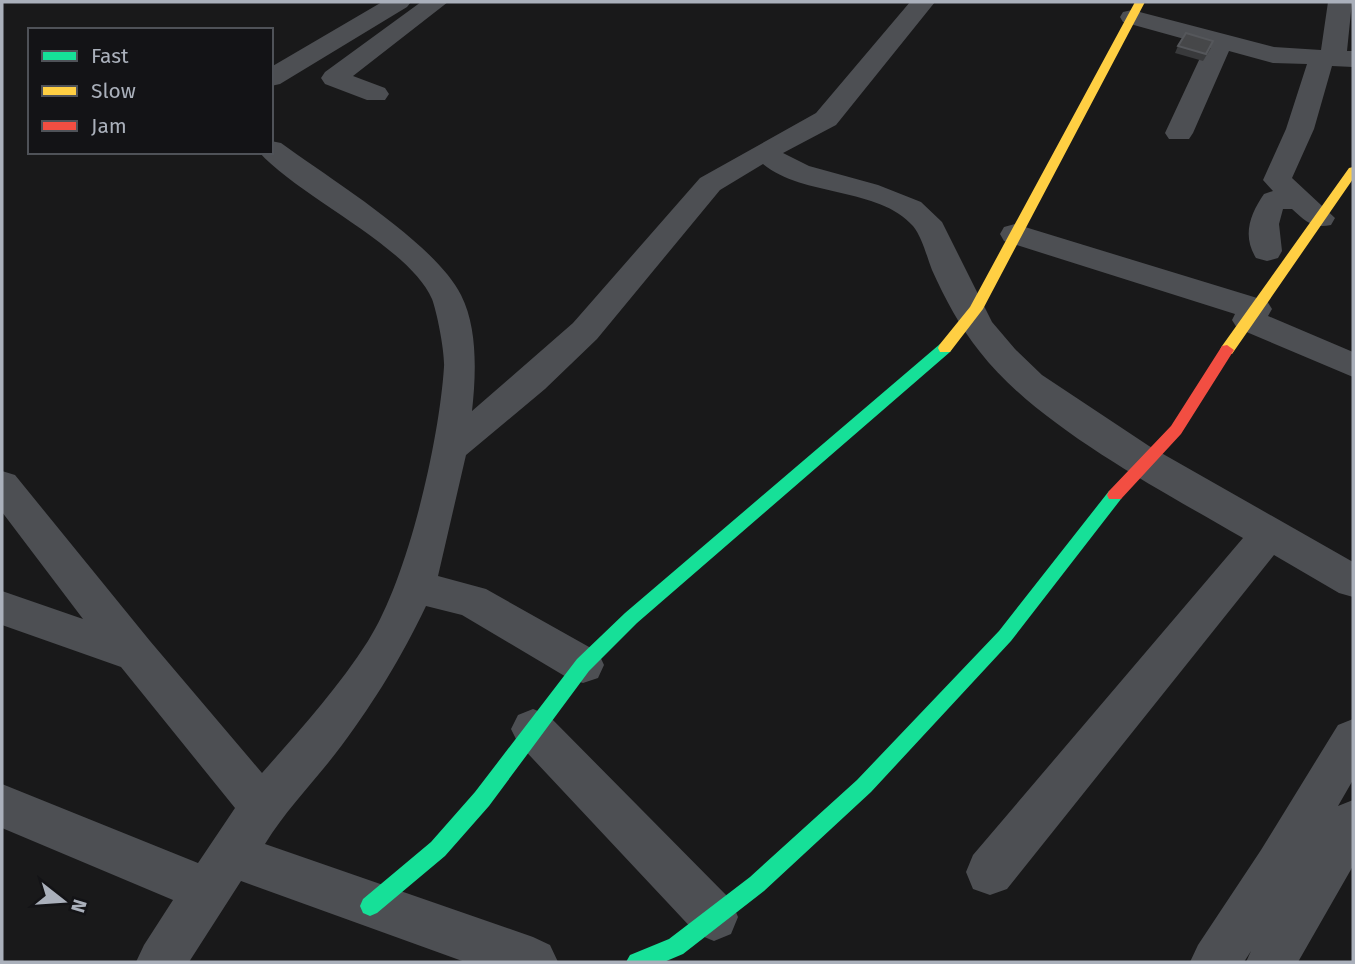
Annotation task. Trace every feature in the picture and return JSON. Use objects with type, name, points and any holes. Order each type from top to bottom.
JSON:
[{"type":"street","points":[[273,77],[399,2]]},
{"type":"street","points":[[376,94],[334,78],[436,2]]},
{"type":"street","points":[[450,449],[533,380],[585,331],[710,184],[826,119],[923,2]]},
{"type":"street","points":[[1309,209],[1277,180],[1336,58],[1340,2]]},
{"type":"street","points":[[370,906],[438,849],[482,799],[583,666],[631,618],[951,343],[971,316],[1136,10],[1220,42],[1273,55],[1336,58]]},
{"type":"street","points":[[1179,133],[1220,42]]},
{"type":"street","points":[[161,962],[262,807],[324,733],[383,653],[416,587],[450,449],[460,364],[447,297],[418,259],[273,150]]},
{"type":"street","points":[[765,152],[783,166],[888,199],[919,214],[927,222],[971,316],[993,346],[1027,380],[1068,412],[1143,461],[1353,581]]},
{"type":"street","points":[[637,962],[676,947],[757,884],[864,786],[986,656],[1143,461],[1176,430],[1201,387],[1252,315],[1309,209],[1353,172]]},
{"type":"street","points":[[1267,251],[1262,219],[1274,200],[1309,209]]},
{"type":"street","points":[[1015,234],[1252,315],[1353,365]]},
{"type":"street","points":[[2,485],[135,654],[262,807]]},
{"type":"street","points":[[990,872],[1270,533]]},
{"type":"street","points":[[416,587],[472,601],[583,666]]},
{"type":"street","points":[[2,608],[135,654]]},
{"type":"street","points":[[533,729],[714,917]]},
{"type":"street","points":[[1215,962],[1278,866],[1353,739]]},
{"type":"street","points":[[2,806],[219,873],[370,906],[533,962]]},
{"type":"street","points":[[1271,962],[1353,822]]},
{"type":"building","points":[[1186,33],[1213,41],[1206,54],[1178,46]]},
{"type":"traffic: fast","points":[[370,906],[438,849],[482,799],[583,665],[631,618],[945,348]]},
{"type":"traffic: fast","points":[[637,962],[676,947],[757,884],[864,786],[1005,636],[1115,495]]},
{"type":"traffic: slow","points":[[945,348],[976,309],[1140,2]]},
{"type":"traffic: slow","points":[[1227,350],[1353,171]]},
{"type":"traffic: jam","points":[[1115,495],[1176,430],[1227,350]]}]
